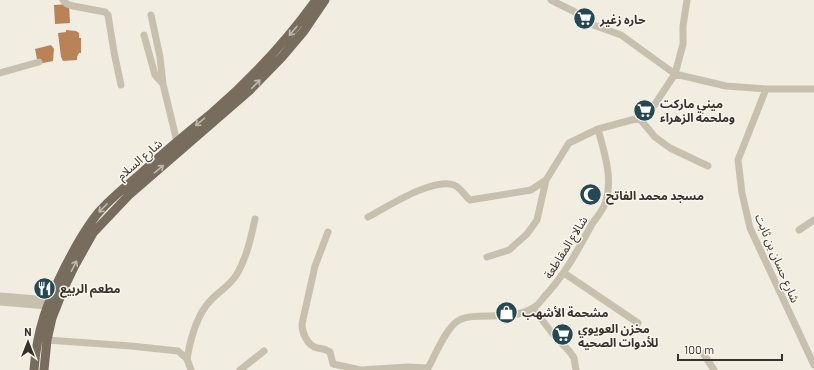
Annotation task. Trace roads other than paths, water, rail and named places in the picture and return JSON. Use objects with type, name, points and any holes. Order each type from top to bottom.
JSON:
[{"type":"main road","name":"شارع السلام","points":[[34,370],[38,336],[73,251],[86,229],[99,212],[121,190],[258,71],[297,26],[316,0]]},
{"type":"main road","name":"شارع السلام","points":[[44,370],[47,340],[52,318],[51,303],[74,267],[93,233],[130,194],[250,90],[282,57],[304,31],[325,0]]},
{"type":"street","points":[[63,0],[70,5],[98,12],[105,12],[108,15],[121,85]]},
{"type":"street","points":[[551,0],[575,12],[585,22],[621,35],[675,74],[726,86],[766,89],[814,89]]},
{"type":"street","points":[[486,257],[509,250],[527,234],[537,220],[546,180],[569,143],[598,129],[639,118],[653,107],[675,74],[683,44],[683,26],[686,0]]},
{"type":"street","points":[[151,15],[160,56],[162,84],[176,142]]},
{"type":"street","points":[[144,35],[155,75],[162,84]]},
{"type":"street","points":[[0,73],[39,62]]},
{"type":"street","name":"شارع حسان بن ثابت","points":[[766,89],[738,160],[742,193],[750,228],[814,365]]},
{"type":"street","points":[[639,118],[655,137],[670,148],[708,166]]},
{"type":"street","name":"شالاع المقاطعة","points":[[534,308],[564,273],[606,201],[608,183],[607,165],[598,129]]},
{"type":"street","points":[[368,217],[422,189],[446,183],[456,186],[470,200],[531,190],[546,180]]},
{"type":"street","points":[[187,360],[194,329],[204,310],[209,302],[226,288],[237,274],[247,251],[255,218]]},
{"type":"street","points":[[799,230],[814,220]]},
{"type":"street","points":[[328,232],[315,266],[302,324],[302,332],[309,342],[317,348],[323,348],[330,352],[333,364],[361,370],[407,366],[428,369],[448,331],[461,318],[469,316],[506,316],[521,313],[534,308],[552,333],[570,352],[574,358],[576,370]]},
{"type":"street","points":[[564,273],[638,323]]},
{"type":"street","points":[[0,296],[51,303]]},
{"type":"street","points":[[0,302],[51,303]]},
{"type":"street","points":[[47,340],[131,346],[178,352],[187,360],[191,370]]},
{"type":"street","points":[[240,370],[264,351]]},
{"type":"street","points":[[703,352],[714,370]]},
{"type":"place","name":"حاره زغير","points":[[585,19]]},
{"type":"place","name":"ميني ماركت وملحمة الزهراء","points":[[645,110]]},
{"type":"place","name":"مسجد محمد الفاتح","points":[[590,195]]},
{"type":"place","name":"مطعم الربيع","points":[[45,288]]},
{"type":"place","name":"مشحمة الأشهب","points":[[506,312]]},
{"type":"place","name":"مخزن العويوي للأدوات الصحية","points":[[562,335]]}]
